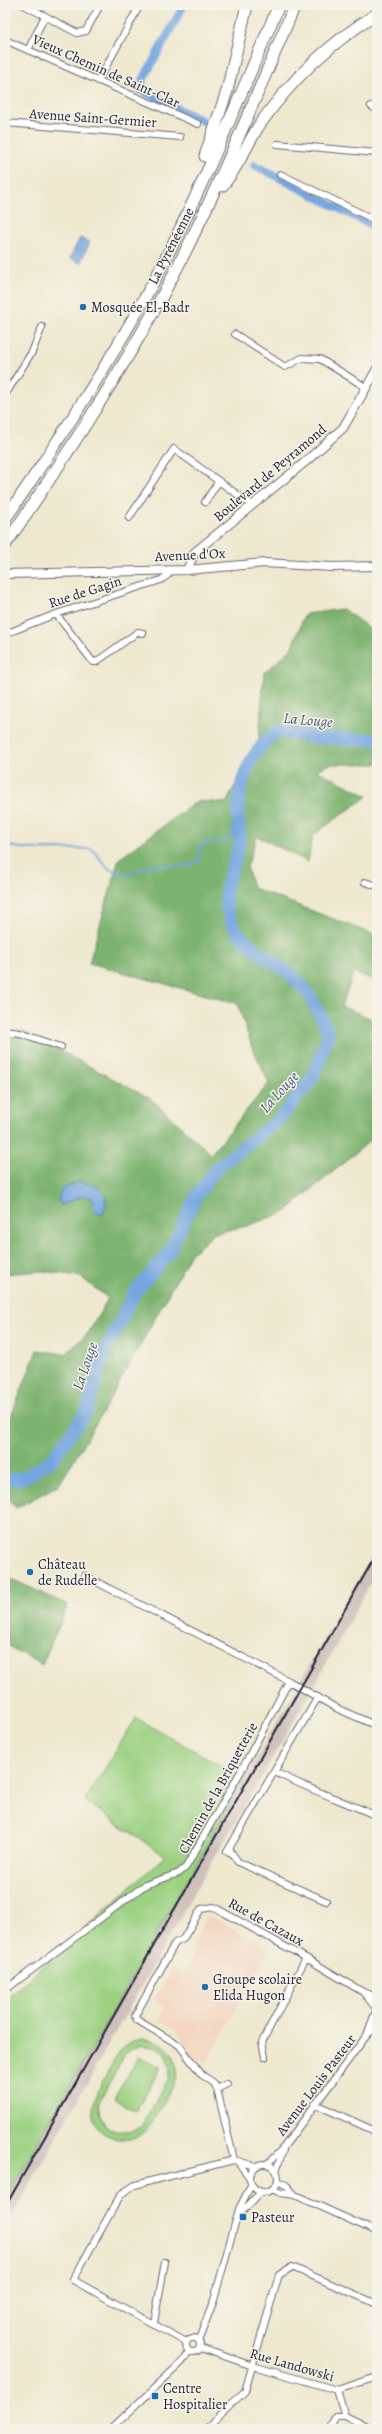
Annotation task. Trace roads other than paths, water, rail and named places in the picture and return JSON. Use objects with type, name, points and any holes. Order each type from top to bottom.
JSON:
[{"type":"highway","points":[[182,225],[179,217],[217,125],[247,5]]},
{"type":"highway","name":"La Pyrénéenne","points":[[5,519],[85,399],[118,345],[182,225],[279,5]]},
{"type":"highway","name":"La Pyrénéenne","points":[[5,545],[62,461],[131,352],[166,288],[212,197],[295,5]]},
{"type":"highway","points":[[212,197],[226,181],[260,124],[294,82],[333,45],[353,29],[377,14]]},
{"type":"street","points":[[24,5],[77,32],[86,31],[100,5]]},
{"type":"street","points":[[98,81],[140,5]]},
{"type":"street","points":[[28,50],[45,16]]},
{"type":"street","name":"Vieux Chemin de Saint-Clar","points":[[5,40],[198,124]]},
{"type":"street","points":[[371,106],[377,110]]},
{"type":"street","name":"Avenue Saint-Germier","points":[[5,123],[180,137]]},
{"type":"street","points":[[276,144],[377,153]]},
{"type":"street","points":[[280,174],[377,221]]},
{"type":"street","points":[[5,395],[32,352],[42,327]]},
{"type":"street","points":[[235,334],[285,367],[302,358],[320,359],[367,388]]},
{"type":"street","name":"Boulevard de Peyramond","points":[[187,570],[195,552],[304,464],[343,428],[377,369]]},
{"type":"street","points":[[129,518],[174,449],[252,505]]},
{"type":"street","points":[[205,502],[219,482]]},
{"type":"street","name":"Avenue d'Ox","points":[[8,574],[169,571],[265,563],[332,567],[377,566]]},
{"type":"street","name":"Rue de Gagin","points":[[5,634],[56,614],[161,580],[168,576],[169,571]]},
{"type":"street","points":[[56,614],[93,662],[96,662],[138,632],[143,634]]},
{"type":"street","points":[[365,882],[377,886]]},
{"type":"street","points":[[5,1031],[20,1033],[61,1047]]},
{"type":"street","points":[[85,1576],[289,1681],[336,1708],[377,1726]]},
{"type":"street","name":"Chemin de la Briquetterie","points":[[5,1990],[145,1885],[179,1873],[186,1867],[245,1765],[289,1681]]},
{"type":"street","points":[[318,1697],[228,1851],[238,1862],[326,1901]]},
{"type":"street","points":[[275,1772],[310,1790],[332,1796],[377,1816]]},
{"type":"street","name":"Rue de Cazaux","points":[[217,2089],[214,2083],[202,2075],[179,2045],[137,2020],[135,2012],[175,1943],[183,1939],[201,1909],[214,1907],[306,1958],[363,1992],[377,1997]]},
{"type":"street","points":[[265,2056],[262,2042],[306,1958]]},
{"type":"street","name":"Rue de Cazaux","points":[[363,1992],[376,2010]]},
{"type":"street","name":"Avenue Louis Pasteur","points":[[367,2035],[376,2010]]},
{"type":"street","name":"Avenue Louis Pasteur","points":[[267,2164],[283,2148],[367,2035],[377,2026]]},
{"type":"street","points":[[189,2351],[195,2352],[200,2348],[199,2340],[214,2300],[238,2216],[251,2185],[249,2177],[236,2161],[217,2089],[227,2084]]},
{"type":"street","points":[[315,2104],[377,2132]]},
{"type":"street","name":"Avenue Louis Pasteur","points":[[276,2171],[283,2148]]},
{"type":"street","points":[[189,2351],[186,2342],[154,2323],[73,2280],[121,2194],[135,2185],[236,2161],[255,2166],[267,2164],[276,2171],[278,2181],[272,2189],[261,2192],[238,2216]]},
{"type":"street","points":[[249,2177],[255,2166]]},
{"type":"street","points":[[278,2181],[286,2184],[294,2195]]},
{"type":"street","points":[[251,2185],[261,2192]]},
{"type":"street","points":[[272,2189],[281,2193],[294,2195],[377,2232]]},
{"type":"street","points":[[154,2323],[165,2262]]},
{"type":"street","points":[[206,2429],[245,2391],[279,2275],[292,2267],[377,2304]]},
{"type":"street","points":[[186,2342],[192,2337],[199,2340]]},
{"type":"street","name":"Rue Landowski","points":[[200,2348],[253,2366],[338,2390],[377,2377]]},
{"type":"street","points":[[111,2429],[182,2362],[189,2351]]},
{"type":"street","points":[[338,2390],[345,2416]]},
{"type":"street","points":[[330,2429],[336,2416],[345,2416],[373,2429]]},
{"type":"water","points":[[80,238],[90,242],[80,263],[70,258]]},
{"type":"water","points":[[78,1182],[92,1185],[101,1190],[106,1200],[103,1214],[95,1212],[91,1198],[83,1196],[61,1205],[58,1199],[62,1189]]},
{"type":"waterway","points":[[184,5],[138,89],[205,122]]},
{"type":"waterway","points":[[254,165],[377,228]]},
{"type":"waterway","name":"La Louge","points":[[5,1480],[23,1478],[52,1460],[87,1411],[102,1358],[135,1292],[168,1254],[197,1195],[218,1167],[277,1121],[312,1080],[329,1033],[314,1003],[299,983],[244,940],[237,932],[228,912],[226,902],[227,884],[239,845],[238,805],[243,780],[247,769],[260,748],[279,731],[318,738],[377,740]]},
{"type":"waterway","points":[[5,845],[37,849],[92,849],[108,868],[125,876],[151,865],[188,866],[199,861],[200,846],[211,842],[225,843],[238,825]]},
{"type":"railway","points":[[5,2207],[377,1553]]},
{"type":"place","name":"Mosquée El-Badr","points":[[83,307]]},
{"type":"place","name":"Château de Rudelle","points":[[30,1572]]},
{"type":"place","name":"Groupe scolaire Elida Hugon","points":[[205,1987]]},
{"type":"place","name":"Pasteur","points":[[243,2217]]},
{"type":"place","name":"Centre Hospitalier","points":[[155,2396]]}]
